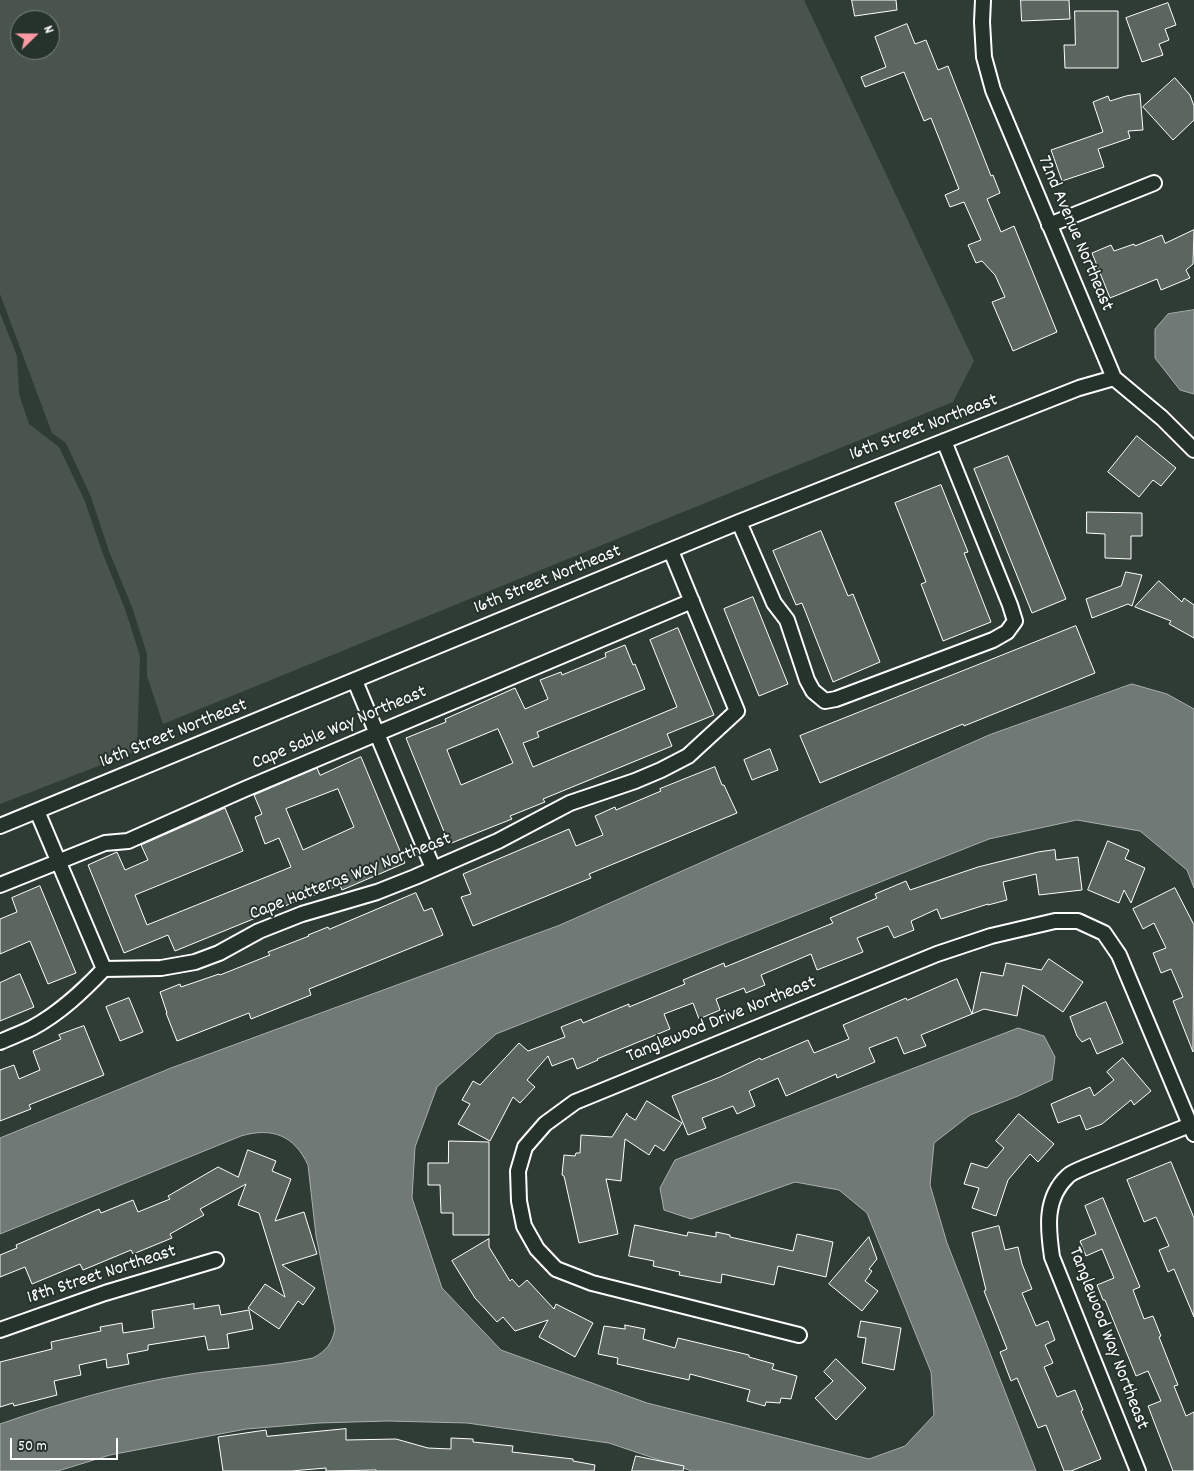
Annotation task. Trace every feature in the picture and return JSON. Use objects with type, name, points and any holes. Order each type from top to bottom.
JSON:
[{"type":"street","name":"72nd Avenue Northeast","points":[[983,0],[984,58],[993,90],[1114,378],[1162,418],[1194,450]]},
{"type":"street","points":[[1049,224],[1154,183]]},
{"type":"street","name":"16th Street Northeast","points":[[0,826],[739,522],[1080,388],[1114,378]]},
{"type":"street","points":[[739,522],[774,603],[787,620],[807,680],[813,691],[825,702],[993,640],[1007,632],[1014,621],[1010,605],[944,441]]},
{"type":"street","points":[[671,551],[692,601]]},
{"type":"street","name":"Cape Hatteras Way Northeast","points":[[104,969],[162,968],[195,962],[219,953],[259,931],[302,914],[377,892],[498,841],[570,803],[635,781],[688,756],[737,711],[692,601]]},
{"type":"street","name":"Cape Sable Way Northeast","points":[[0,885],[105,843],[128,841],[692,601]]},
{"type":"street","points":[[355,681],[433,868]]},
{"type":"street","points":[[0,1042],[32,1028],[55,1014],[80,994],[104,969],[37,811]]},
{"type":"street","name":"Tanglewood Drive Northeast","points":[[799,1335],[592,1283],[556,1269],[537,1250],[524,1226],[519,1201],[518,1171],[526,1147],[545,1124],[575,1102],[937,954],[991,936],[1056,921],[1078,921],[1104,933],[1119,955],[1192,1130]]},
{"type":"street","name":"Tanglewood Way Northeast","points":[[1138,1471],[1052,1257],[1048,1234],[1049,1212],[1055,1191],[1068,1176],[1084,1167],[1192,1130]]},
{"type":"street","name":"18th Street Northeast","points":[[0,1330],[105,1293],[216,1260]]},
{"type":"shaded area","points":[[0,0],[804,0],[974,361],[953,402],[163,724],[147,676],[147,654],[132,607],[109,551],[91,497],[66,443],[52,433],[0,294]]},
{"type":"shaded area","points":[[1194,310],[1194,394],[1180,390],[1155,358],[1155,329],[1168,314]]},
{"type":"shaded area","points":[[0,313],[17,356],[19,394],[29,424],[59,447],[84,499],[125,609],[140,656],[137,751],[0,804]]},
{"type":"shaded area","points":[[1132,684],[1167,694],[1194,709],[1194,888],[1187,870],[1140,831],[1077,820],[989,839],[496,1034],[437,1087],[415,1147],[412,1198],[442,1288],[501,1350],[647,1403],[869,1459],[905,1446],[934,1415],[931,1372],[867,1213],[839,1190],[795,1182],[691,1219],[664,1210],[660,1188],[675,1160],[1018,1028],[1044,1036],[1055,1057],[1052,1080],[970,1115],[934,1143],[930,1185],[947,1243],[1036,1471],[692,1471],[609,1443],[467,1423],[388,1421],[319,1423],[246,1429],[110,1455],[58,1471],[0,1471],[0,1424],[114,1389],[160,1379],[313,1358],[322,1353],[328,1346],[335,1329],[316,1236],[308,1165],[289,1140],[272,1133],[252,1133],[241,1136],[0,1234],[0,1138],[171,1068],[560,925],[989,735]]},
{"type":"building","points":[[852,0],[896,0],[897,10],[855,16]]},
{"type":"building","points":[[1021,0],[1069,0],[1070,19],[1022,21]]},
{"type":"building","points":[[1168,3],[1176,25],[1165,29],[1169,40],[1159,44],[1163,55],[1142,62],[1126,18]]},
{"type":"building","points":[[1075,11],[1118,11],[1118,68],[1065,68],[1064,45],[1075,45]]},
{"type":"building","points":[[907,24],[915,44],[926,40],[938,70],[948,66],[991,176],[993,175],[1000,193],[987,199],[1001,232],[1014,226],[1057,332],[1013,351],[992,302],[1005,297],[995,275],[982,261],[976,263],[968,245],[981,240],[964,202],[950,207],[945,195],[959,189],[931,118],[924,121],[904,72],[865,87],[861,77],[886,67],[875,37]]},
{"type":"building","points":[[1175,78],[1190,95],[1194,106],[1194,120],[1173,140],[1143,107]]},
{"type":"building","points":[[1140,94],[1143,130],[1128,131],[1130,138],[1098,149],[1104,167],[1062,181],[1051,150],[1103,132],[1093,102],[1108,96],[1110,101]]},
{"type":"building","points":[[1194,230],[1193,264],[1186,270],[1190,278],[1161,290],[1157,279],[1110,298],[1092,253],[1111,245],[1114,251],[1134,244],[1135,246],[1162,235],[1165,243]]},
{"type":"building","points":[[1137,436],[1176,468],[1161,486],[1153,480],[1139,497],[1108,472]]},
{"type":"building","points":[[1008,456],[1066,599],[1032,613],[974,469]]},
{"type":"building","points":[[941,485],[968,552],[964,553],[991,622],[943,641],[921,584],[926,582],[895,503]]},
{"type":"building","points":[[1087,512],[1142,513],[1142,536],[1131,536],[1131,559],[1105,558],[1105,534],[1087,533]]},
{"type":"building","points":[[821,531],[848,596],[853,594],[880,662],[833,682],[802,603],[796,605],[773,551]]},
{"type":"building","points":[[1126,572],[1142,575],[1132,606],[1128,604],[1092,618],[1086,599],[1121,586]]},
{"type":"building","points":[[1159,581],[1182,602],[1184,598],[1194,605],[1194,638],[1169,624],[1171,621],[1135,607]]},
{"type":"building","points":[[753,597],[788,684],[759,696],[724,609]]},
{"type":"building","points":[[1076,626],[1095,673],[964,726],[963,724],[820,783],[800,736]]},
{"type":"building","points":[[678,628],[714,715],[667,734],[672,746],[543,799],[545,802],[510,816],[512,819],[449,844],[406,738],[446,722],[445,719],[515,688],[525,709],[548,699],[540,680],[561,672],[562,675],[606,657],[605,653],[625,645],[645,689],[537,732],[539,737],[523,743],[533,767],[677,707],[650,640]],"holes":[[[498,729],[513,763],[461,785],[447,750]]]},
{"type":"building","points":[[770,749],[778,770],[752,780],[744,760]]},
{"type":"building","points":[[361,757],[405,863],[342,890],[340,885],[307,897],[175,951],[168,935],[124,953],[88,865],[117,852],[125,870],[148,860],[141,845],[225,808],[243,851],[135,895],[147,925],[291,867],[279,838],[265,844],[255,817],[262,814],[254,795],[317,768],[320,775]],"holes":[[[338,789],[354,827],[303,850],[286,809]]]},
{"type":"building","points":[[715,767],[737,813],[589,874],[591,878],[473,926],[461,897],[471,894],[463,874],[569,829],[576,846],[603,835],[595,816],[615,807],[616,810],[661,791],[660,789]]},
{"type":"building","points":[[1108,841],[1129,850],[1125,859],[1145,868],[1131,903],[1124,890],[1119,903],[1088,890]]},
{"type":"building","points":[[1055,850],[1056,860],[1078,857],[1082,890],[1039,895],[1036,874],[1003,882],[1007,900],[941,919],[937,909],[911,921],[914,930],[894,938],[888,926],[857,938],[863,952],[817,970],[811,954],[761,975],[765,985],[746,993],[744,988],[716,999],[720,1010],[699,1019],[693,1003],[664,1014],[670,1029],[577,1069],[573,1058],[552,1066],[548,1056],[527,1080],[535,1087],[520,1103],[513,1097],[490,1141],[458,1124],[470,1104],[462,1100],[473,1081],[480,1085],[519,1043],[528,1051],[565,1037],[561,1027],[581,1019],[583,1023],[629,1004],[629,1007],[685,984],[683,980],[724,963],[725,967],[833,923],[830,918],[877,898],[875,894],[906,881],[910,890],[978,867],[1038,852]]},
{"type":"building","points":[[40,886],[76,973],[48,984],[30,941],[0,954],[0,919],[17,912],[12,898]]},
{"type":"building","points":[[1175,888],[1194,925],[1193,1052],[1173,1001],[1183,997],[1171,969],[1161,973],[1153,953],[1166,948],[1154,923],[1143,929],[1133,909]]},
{"type":"building","points":[[416,893],[424,911],[432,908],[443,935],[309,989],[311,995],[251,1019],[249,1013],[177,1041],[160,992],[180,984],[181,987],[220,975],[270,955],[268,952],[308,935],[328,927],[329,929]]},
{"type":"building","points":[[1049,959],[1083,982],[1063,1012],[1023,985],[1017,1016],[984,1009],[972,1014],[981,972],[1003,976],[1006,963],[1041,970]]},
{"type":"building","points":[[20,974],[34,1007],[0,1021],[0,983]]},
{"type":"building","points":[[957,979],[972,1014],[921,1035],[926,1046],[904,1054],[897,1037],[869,1048],[875,1062],[837,1078],[836,1074],[786,1096],[778,1078],[749,1091],[755,1106],[737,1114],[733,1106],[702,1118],[706,1128],[688,1135],[672,1096],[720,1077],[760,1058],[761,1060],[808,1040],[814,1053],[849,1039],[843,1025]]},
{"type":"building","points":[[129,998],[143,1032],[120,1041],[106,1007]]},
{"type":"building","points":[[1106,1002],[1123,1043],[1097,1054],[1090,1038],[1082,1042],[1077,1036],[1070,1017]]},
{"type":"building","points":[[84,1026],[104,1075],[29,1105],[31,1109],[0,1121],[0,1070],[14,1065],[19,1079],[40,1070],[33,1051],[61,1039],[59,1035]]},
{"type":"building","points":[[1123,1058],[1151,1091],[1134,1105],[1131,1100],[1102,1124],[1086,1130],[1080,1115],[1058,1123],[1051,1104],[1090,1087],[1094,1096],[1114,1080],[1107,1072]]},
{"type":"building","points":[[647,1101],[682,1123],[664,1151],[655,1145],[649,1155],[625,1139],[621,1181],[606,1179],[618,1234],[579,1243],[564,1176],[562,1175],[564,1155],[575,1156],[576,1153],[580,1153],[581,1135],[612,1137],[627,1113],[627,1115],[635,1120]]},
{"type":"building","points":[[1019,1114],[1054,1144],[1038,1162],[1030,1154],[1008,1180],[996,1216],[972,1208],[979,1188],[964,1184],[971,1163],[987,1168],[1004,1148],[996,1141]]},
{"type":"building","points":[[449,1141],[489,1142],[489,1235],[453,1235],[453,1213],[441,1213],[440,1185],[428,1185],[428,1163],[448,1163]]},
{"type":"building","points":[[248,1150],[276,1161],[272,1171],[291,1179],[275,1221],[304,1212],[317,1254],[282,1265],[315,1288],[303,1305],[298,1301],[279,1329],[248,1308],[265,1284],[285,1297],[259,1213],[238,1205],[246,1184],[200,1209],[204,1215],[170,1234],[172,1238],[133,1254],[131,1250],[83,1270],[80,1264],[32,1284],[25,1267],[0,1277],[0,1255],[17,1248],[16,1245],[99,1209],[101,1213],[133,1200],[138,1212],[170,1199],[168,1196],[218,1167],[238,1177]]},
{"type":"building","points":[[1171,1162],[1194,1218],[1194,1317],[1174,1269],[1168,1272],[1159,1250],[1169,1246],[1156,1217],[1144,1222],[1127,1180]]},
{"type":"building","points":[[1103,1198],[1140,1287],[1133,1290],[1144,1319],[1153,1316],[1161,1336],[1159,1337],[1178,1385],[1174,1386],[1186,1416],[1194,1412],[1194,1471],[1173,1471],[1148,1406],[1161,1401],[1148,1371],[1136,1376],[1097,1285],[1114,1278],[1102,1249],[1086,1256],[1080,1241],[1096,1234],[1085,1206]]},
{"type":"building","points":[[635,1225],[687,1236],[688,1232],[716,1237],[716,1232],[730,1235],[730,1237],[793,1251],[797,1234],[833,1242],[826,1277],[778,1266],[774,1285],[722,1274],[721,1283],[679,1275],[680,1272],[653,1266],[654,1261],[629,1256]]},
{"type":"building","points":[[999,1226],[1005,1250],[1018,1247],[1022,1264],[1032,1289],[1022,1293],[1036,1326],[1048,1321],[1055,1340],[1045,1345],[1053,1363],[1044,1367],[1057,1397],[1075,1390],[1083,1410],[1081,1411],[1101,1459],[1071,1471],[1064,1471],[1046,1425],[1038,1428],[1017,1378],[1011,1381],[1000,1352],[1007,1349],[984,1291],[986,1290],[972,1233]]},
{"type":"building","points":[[869,1237],[877,1259],[869,1269],[872,1271],[865,1281],[878,1291],[862,1311],[829,1284]]},
{"type":"building","points":[[489,1239],[489,1247],[510,1281],[512,1279],[519,1287],[527,1280],[554,1309],[556,1304],[593,1323],[575,1357],[539,1337],[548,1320],[515,1331],[503,1317],[497,1322],[475,1298],[452,1261]]},
{"type":"building","points":[[194,1304],[194,1309],[219,1305],[221,1315],[249,1310],[253,1329],[227,1334],[229,1348],[208,1350],[205,1336],[148,1345],[148,1350],[127,1354],[129,1364],[107,1368],[106,1359],[79,1365],[81,1375],[54,1381],[57,1395],[14,1406],[13,1403],[0,1407],[0,1362],[52,1349],[51,1342],[101,1331],[100,1327],[122,1323],[123,1333],[154,1328],[152,1311]]},
{"type":"building","points":[[861,1321],[901,1328],[894,1370],[862,1363],[866,1338],[858,1337]]},
{"type":"building","points":[[625,1325],[645,1329],[643,1339],[675,1348],[678,1338],[749,1355],[749,1357],[774,1364],[772,1369],[797,1376],[791,1399],[781,1398],[780,1403],[766,1402],[765,1406],[747,1401],[750,1390],[690,1374],[689,1380],[617,1364],[618,1358],[598,1354],[604,1326],[625,1329]]},
{"type":"building","points":[[836,1359],[866,1388],[836,1420],[815,1398],[833,1381],[824,1372]]},
{"type":"building","points":[[346,1429],[346,1440],[396,1439],[428,1448],[451,1449],[451,1438],[473,1439],[473,1442],[513,1446],[512,1452],[573,1459],[573,1461],[595,1465],[594,1471],[326,1471],[326,1468],[291,1471],[223,1471],[218,1437],[266,1430],[267,1436]]},
{"type":"building","points":[[636,1456],[684,1466],[683,1471],[632,1471]]}]
